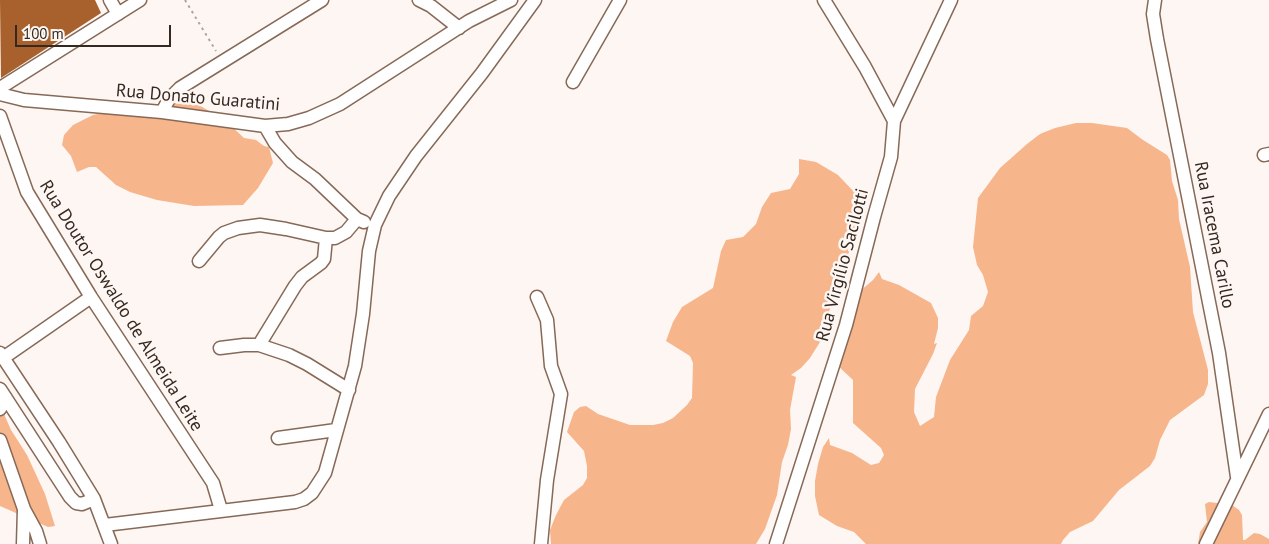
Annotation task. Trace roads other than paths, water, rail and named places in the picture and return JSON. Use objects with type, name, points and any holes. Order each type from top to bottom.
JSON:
[{"type":"street","points":[[110,0],[118,14]]},
{"type":"street","points":[[0,88],[140,0]]},
{"type":"street","points":[[162,112],[169,99],[180,88],[322,0]]},
{"type":"street","points":[[419,0],[431,6],[459,28]]},
{"type":"street","name":"Rua Donato Guaratini","points":[[0,94],[24,100],[162,112],[265,126],[288,124],[309,118],[340,104],[459,28],[511,0]]},
{"type":"street","points":[[105,525],[295,502],[304,499],[312,493],[324,473],[349,390],[359,344],[369,251],[375,225],[389,196],[416,156],[482,73],[535,0]]},
{"type":"street","points":[[573,82],[620,0]]},
{"type":"street","points":[[824,0],[865,67],[894,121]]},
{"type":"street","name":"Rua Virgílio Sacilotti","points":[[776,544],[846,325],[891,157],[894,121],[951,0]]},
{"type":"street","name":"Rua Iracema Carillo","points":[[1155,0],[1153,14],[1157,39],[1219,353],[1238,477]]},
{"type":"street","name":"Rua Doutor Oswaldo de Almeida Leite","points":[[0,116],[27,192],[91,297],[213,483],[221,510]]},
{"type":"street","points":[[265,126],[275,143],[292,162],[315,179],[357,219],[375,225]]},
{"type":"street","points":[[199,261],[219,237],[238,228],[260,226],[335,238],[346,232],[357,219]]},
{"type":"street","points":[[259,346],[295,286],[302,277],[321,263],[325,254],[326,238]]},
{"type":"street","points":[[91,297],[2,356],[59,442],[94,500],[111,544]]},
{"type":"street","points":[[537,297],[547,320],[551,366],[560,394],[541,544]]},
{"type":"street","points":[[220,348],[244,345],[259,346],[307,364],[349,390]]},
{"type":"street","points":[[2,399],[70,497],[76,503],[82,504],[94,500]]},
{"type":"street","points":[[1206,544],[1269,414]]},
{"type":"street","points":[[278,438],[336,430]]},
{"type":"street","points":[[0,440],[24,509],[36,531],[40,544]]},
{"type":"street","points":[[23,544],[24,509]]}]
